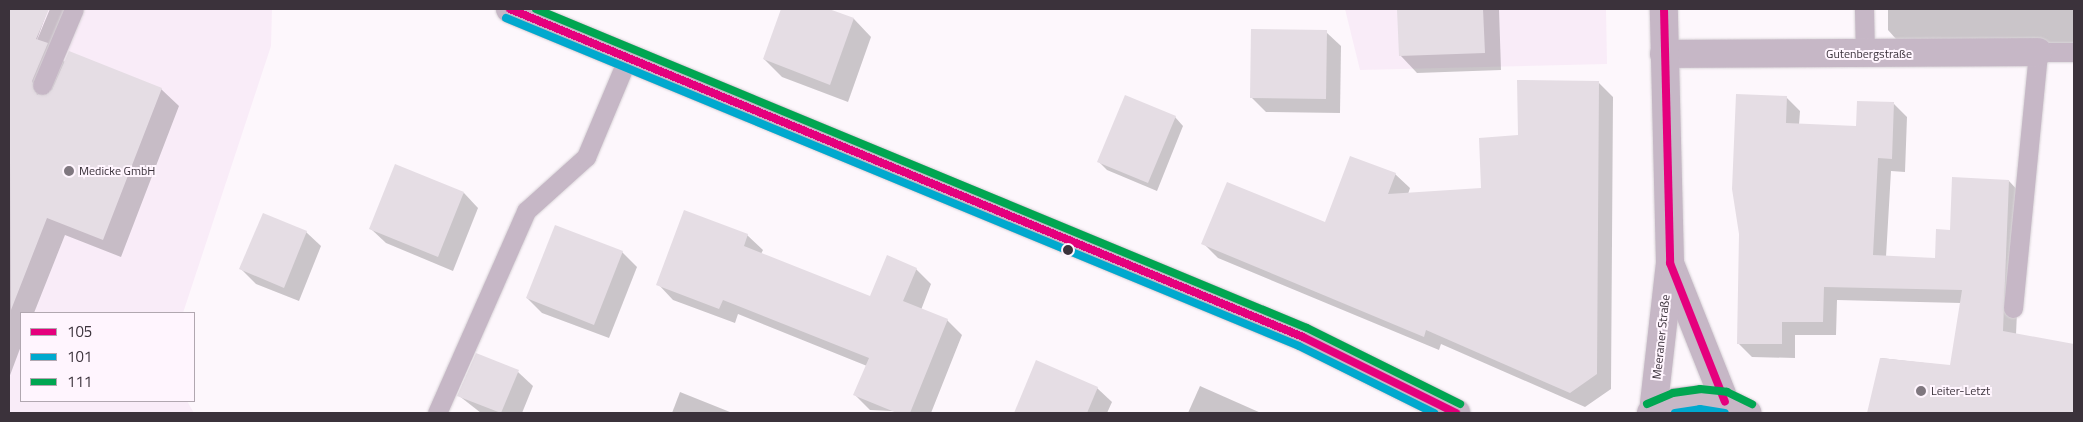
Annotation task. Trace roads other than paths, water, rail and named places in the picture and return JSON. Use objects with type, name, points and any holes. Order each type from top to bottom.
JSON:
[{"type":"street","points":[[510,9],[1303,337],[1456,413]]},
{"type":"street","name":"Meeraner Straße","points":[[1652,412],[1670,263],[1664,9]]},
{"type":"street","name":"Gutenbergstraße","points":[[1664,54],[1865,55],[2038,52]]},
{"type":"street","name":"Meeraner Straße","points":[[1670,263],[1736,408]]},
{"type":"street","points":[[1652,412],[1676,402],[1736,408]]},
{"type":"lane","points":[[42,85],[74,9]]},
{"type":"lane","points":[[1864,9],[1865,55]]},
{"type":"lane","points":[[2013,308],[2038,52]]},
{"type":"lane","name":"Gutenbergstraße","points":[[2038,52],[2074,52]]},
{"type":"lane","points":[[437,413],[526,211],[586,157],[628,57]]},
{"type":"place","name":"Medicke GmbH","points":[[69,171]]},
{"type":"place","name":"Leiter-Letzt","points":[[1921,391]]}]
